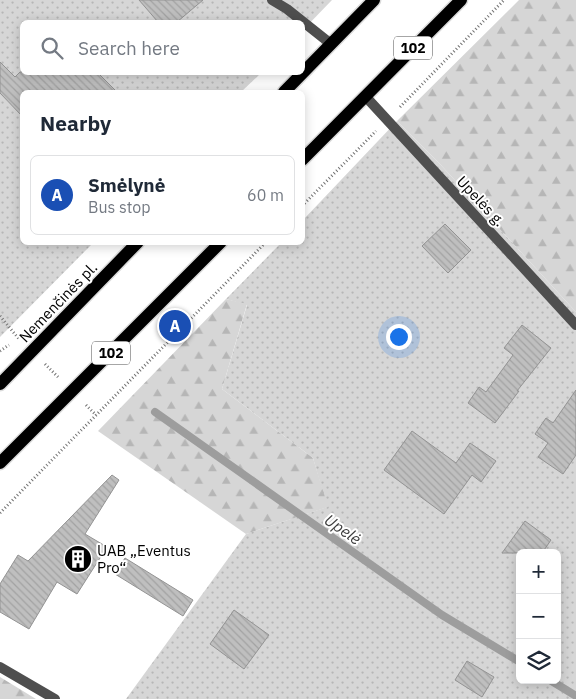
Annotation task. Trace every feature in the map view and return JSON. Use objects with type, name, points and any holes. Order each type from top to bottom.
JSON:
[{"type":"main road","points":[[305,71],[374,0]]},
{"type":"main road","name":"102","points":[[305,157],[461,0]]},
{"type":"main road","points":[[286,90],[301,75]]},
{"type":"main road","name":"Nemenčinės pl.","points":[[0,384],[135,245]]},
{"type":"main road","name":"102","points":[[0,463],[218,245]]},
{"type":"street","points":[[272,0],[288,5],[305,20]]},
{"type":"street","points":[[305,20],[331,44]]},
{"type":"street","name":"Upelės g.","points":[[366,97],[386,121],[576,325]]},
{"type":"street","points":[[0,667],[55,699]]},
{"type":"path","points":[[305,203],[504,0]]},
{"type":"path","points":[[0,512],[263,245]]},
{"type":"path","points":[[0,316],[32,352],[96,415]]},
{"type":"path","points":[[0,351],[19,338]]},
{"type":"green space","points":[[0,0],[332,0],[305,28],[305,20],[20,20],[20,75],[259,75],[243,90],[20,90],[20,245],[91,245],[0,337]]},
{"type":"green space","points":[[519,0],[576,0],[576,312],[439,163],[397,121]]},
{"type":"green space","points":[[397,121],[439,163],[576,312],[576,699],[126,699],[246,534],[327,507],[313,458],[222,389],[247,305],[226,299],[279,245],[305,245],[305,218]]},
{"type":"green space","points":[[226,299],[247,304],[222,389],[313,458],[328,507],[246,534],[98,431]]},
{"type":"green space","points":[[0,677],[36,699],[0,699]]},
{"type":"building","points":[[139,0],[203,0],[179,20],[156,20]]},
{"type":"building","points":[[0,62],[15,77],[20,72],[20,75],[100,75],[115,90],[20,90],[20,114],[0,93]]},
{"type":"building","points":[[445,224],[471,250],[448,273],[422,246]]},
{"type":"building","points":[[522,325],[551,348],[517,391],[519,391],[495,423],[468,403],[479,387],[486,392],[513,355],[504,348]]},
{"type":"building","points":[[576,390],[576,455],[563,474],[538,457],[548,443],[535,434],[546,418],[553,423]]},
{"type":"building","points":[[412,431],[456,463],[470,443],[496,461],[481,482],[472,475],[444,514],[384,470]]},
{"type":"building","name":"UAB „Eventus Pro“","points":[[112,475],[119,480],[85,534],[107,547],[77,594],[57,582],[29,629],[0,612],[0,584],[18,555],[28,561]]},
{"type":"building","points":[[525,521],[551,540],[545,549],[516,549],[516,553],[502,553]]},
{"type":"building","points":[[125,558],[193,600],[183,616],[115,574]]},
{"type":"building","points":[[234,610],[269,635],[244,669],[210,644]]},
{"type":"building","points":[[467,661],[494,677],[482,697],[455,680]]},
{"type":"waterway","name":"Upelė","points":[[155,412],[442,615],[516,660]]},
{"type":"waterway","name":"Upelė","points":[[556,684],[576,696]]},
{"type":"place","name":"Smėlynė","points":[[175,326]]},
{"type":"place","name":"UAB „Eventus Pro“","points":[[78,559]]}]
